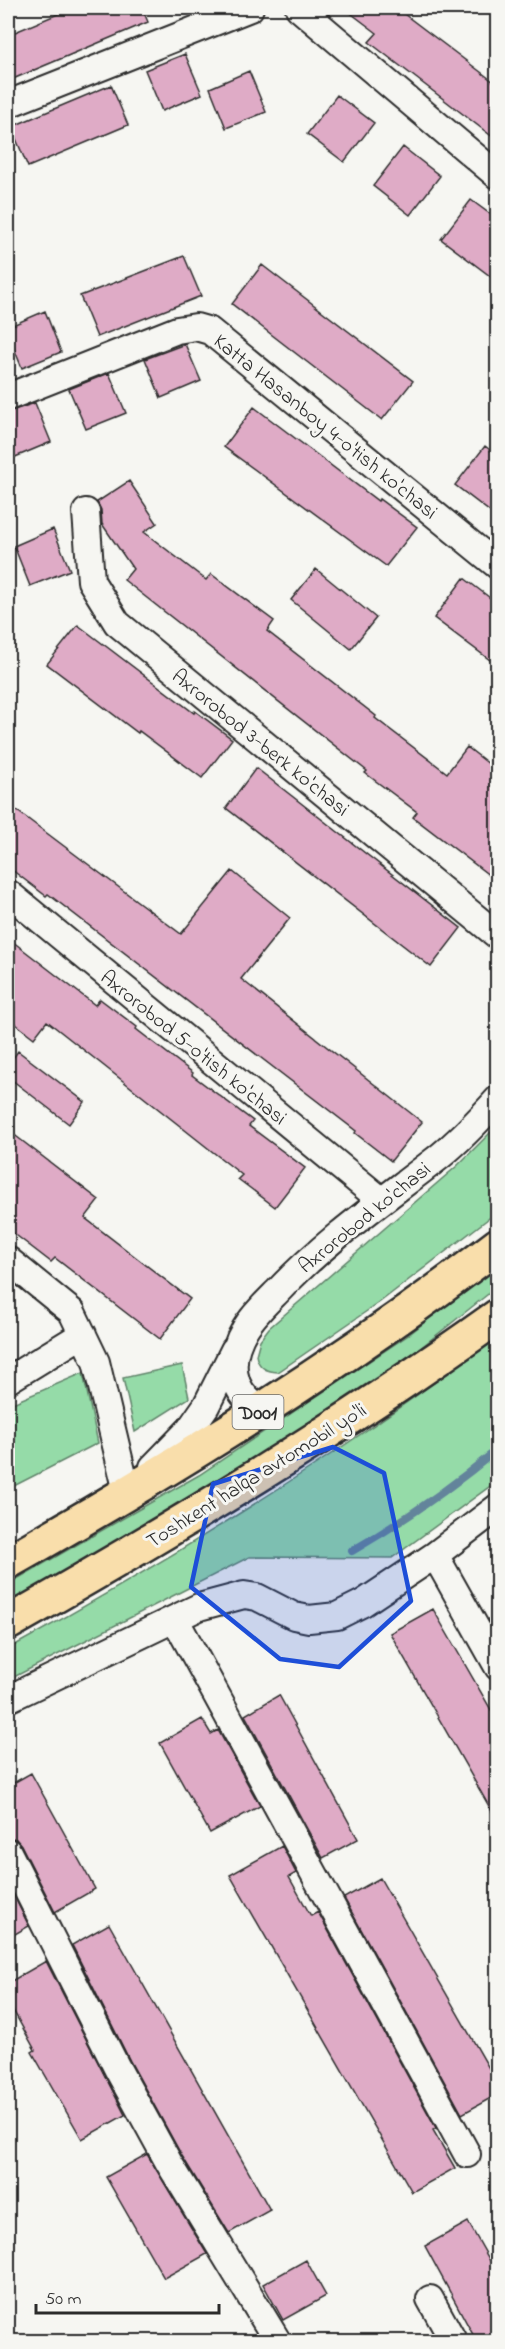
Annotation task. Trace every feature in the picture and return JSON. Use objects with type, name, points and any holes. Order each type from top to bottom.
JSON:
[{"type":"highway","name":"D001","points":[[8,1562],[263,1410],[396,1320],[498,1245]]},
{"type":"highway","name":"Toshkent halqa avtomobil yo'li","points":[[8,1623],[235,1492],[346,1421],[498,1316]]},
{"type":"street","points":[[8,104],[250,8]]},
{"type":"street","points":[[300,8],[498,176]]},
{"type":"street","name":"Katta Hasanboy 4-o'tish ko'chasi","points":[[8,397],[177,330],[196,327],[210,331],[498,566]]},
{"type":"street","name":"Axrorobod 3-berk ko'chasi","points":[[86,512],[91,581],[117,623],[498,936]]},
{"type":"street","name":"Axrorobod 5-o'tish ko'chasi","points":[[8,893],[381,1200]]},
{"type":"street","name":"Axrorobod ko'chasi","points":[[127,1492],[190,1429],[206,1406],[238,1342],[255,1315],[301,1267],[381,1200],[441,1155],[498,1099]]},
{"type":"street","points":[[8,1260],[72,1312],[96,1362],[127,1492]]},
{"type":"street","points":[[8,1380],[83,1334]]},
{"type":"street","name":"Axrorobod ko'chasi","points":[[238,1342],[235,1364],[237,1386],[245,1399],[263,1410]]},
{"type":"street","points":[[8,1700],[199,1607],[244,1595],[257,1597],[294,1616],[309,1619],[338,1616],[363,1603],[435,1555],[498,1507]]},
{"type":"street","points":[[435,1555],[498,1667]]},
{"type":"street","points":[[175,1619],[467,2154]]},
{"type":"street","points":[[8,1852],[117,2068],[164,2154],[278,2342]]},
{"type":"street","points":[[430,2299],[454,2342]]},
{"type":"highlighted area","points":[[333,1447],[384,1473],[411,1601],[339,1667],[280,1659],[191,1587],[213,1484]]},
{"type":"green space","points":[[497,1126],[497,1212],[380,1302],[278,1372],[266,1370],[261,1366],[256,1355],[260,1340],[269,1328],[457,1166]]},
{"type":"green space","points":[[497,1266],[497,1287],[419,1349],[208,1489],[8,1603],[8,1584],[199,1475],[407,1336]]},
{"type":"green space","points":[[497,1337],[497,1481],[392,1558],[249,1557],[8,1680],[8,1649],[197,1540],[258,1502],[379,1422]]},
{"type":"green space","points":[[182,1365],[189,1398],[135,1432],[123,1378]]},
{"type":"green space","points":[[83,1373],[98,1443],[8,1489],[8,1405]]},
{"type":"building","points":[[72,8],[142,8],[148,22],[8,81],[8,35]]},
{"type":"building","points":[[344,8],[396,8],[498,85],[498,141],[369,42],[377,33]]},
{"type":"building","points":[[185,54],[202,94],[162,111],[145,70]]},
{"type":"building","points":[[249,71],[266,112],[226,128],[210,88]]},
{"type":"building","points":[[111,85],[128,125],[28,167],[11,127]]},
{"type":"building","points":[[337,95],[374,123],[344,162],[307,134]]},
{"type":"building","points":[[403,147],[440,176],[410,215],[373,186]]},
{"type":"building","points":[[471,200],[498,220],[498,282],[441,239]]},
{"type":"building","points":[[184,256],[201,296],[97,337],[80,296]]},
{"type":"building","points":[[262,265],[413,381],[382,420],[232,304]]},
{"type":"building","points":[[45,311],[61,352],[22,368],[8,334],[8,327]]},
{"type":"building","points":[[185,344],[201,381],[161,398],[145,359]]},
{"type":"building","points":[[109,373],[126,413],[86,429],[69,389]]},
{"type":"building","points":[[35,403],[51,442],[8,460],[8,412]]},
{"type":"building","points":[[254,407],[378,501],[379,499],[417,527],[386,566],[224,447]]},
{"type":"building","points":[[485,446],[498,456],[498,518],[455,485]]},
{"type":"building","points":[[129,481],[157,523],[144,532],[206,580],[211,574],[274,621],[267,631],[376,716],[375,718],[447,773],[467,747],[498,771],[498,882],[413,817],[417,812],[365,773],[367,771],[124,580],[133,569],[102,524],[101,510],[97,502]]},
{"type":"building","points":[[53,529],[70,570],[30,586],[14,546]]},
{"type":"building","points":[[316,569],[376,618],[351,649],[291,600]]},
{"type":"building","points":[[464,578],[498,604],[498,666],[434,618]]},
{"type":"building","points":[[78,625],[232,739],[202,778],[47,664]]},
{"type":"building","points":[[256,768],[461,928],[431,967],[226,808]]},
{"type":"building","points":[[8,804],[181,934],[232,871],[290,918],[241,979],[422,1122],[391,1161],[355,1133],[356,1131],[48,894],[46,896],[8,867]]},
{"type":"building","points":[[8,938],[95,1005],[100,999],[137,1027],[136,1029],[193,1073],[192,1075],[253,1121],[249,1126],[305,1168],[275,1207],[238,1179],[242,1175],[47,1021],[34,1038],[8,1018]]},
{"type":"building","points":[[18,1051],[85,1102],[69,1124],[8,1077],[8,1065]]},
{"type":"building","points":[[8,1130],[99,1200],[85,1218],[190,1299],[160,1339],[55,1258],[51,1262],[8,1229]]},
{"type":"building","points":[[433,1609],[498,1722],[498,1822],[390,1633]]},
{"type":"building","points":[[279,1695],[358,1839],[323,1858],[245,1715]]},
{"type":"building","points":[[202,1719],[211,1734],[218,1730],[260,1806],[210,1833],[160,1743]]},
{"type":"building","points":[[31,1773],[95,1889],[55,1912],[21,1845],[16,1839],[8,1837],[8,1786]]},
{"type":"building","points":[[282,1846],[296,1873],[289,1877],[311,1916],[318,1912],[436,2128],[433,2130],[455,2168],[412,2192],[230,1875]]},
{"type":"building","points":[[380,1878],[498,2084],[498,2094],[462,2114],[344,1898]]},
{"type":"building","points":[[8,1884],[29,1926],[8,1938]]},
{"type":"building","points":[[109,1924],[270,2210],[229,2233],[182,2156],[130,2061],[72,1945]]},
{"type":"building","points":[[46,1961],[125,2115],[82,2139],[32,2052],[35,2050],[8,2001],[8,1983]]},
{"type":"building","points":[[147,2154],[207,2254],[164,2278],[106,2177]]},
{"type":"building","points":[[468,2222],[498,2275],[498,2336],[488,2342],[477,2342],[425,2246]]},
{"type":"building","points":[[306,2260],[326,2296],[283,2320],[263,2284]]},
{"type":"waterway","points":[[352,1551],[427,1503],[498,1449]]}]
